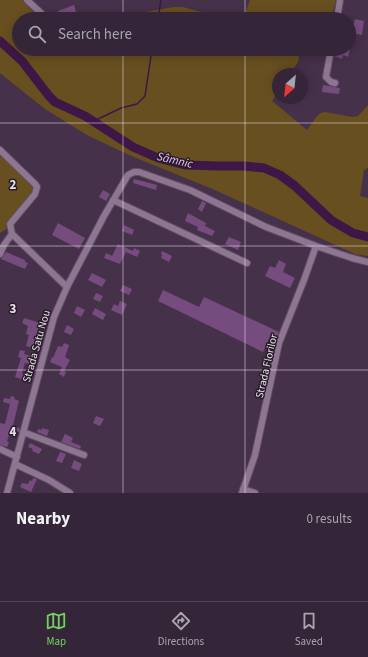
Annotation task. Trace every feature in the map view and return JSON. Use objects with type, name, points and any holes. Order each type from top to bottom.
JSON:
[{"type":"street","points":[[28,0],[40,12]]},
{"type":"street","points":[[338,12],[340,0]]},
{"type":"street","points":[[330,56],[326,77],[331,82],[336,83]]},
{"type":"street","points":[[0,150],[37,187],[35,194],[10,224],[12,234],[67,286]]},
{"type":"street","name":"Strada Satu Nou","points":[[7,493],[49,330],[56,310],[67,286],[113,200],[126,177],[131,173],[139,172],[190,190],[266,227],[316,246]]},
{"type":"street","points":[[113,200],[247,263]]},
{"type":"street","points":[[0,254],[4,245],[12,234]]},
{"type":"street","points":[[316,246],[368,262]]},
{"type":"street","name":"Strada Florilor","points":[[243,491],[255,455],[279,343],[316,246]]},
{"type":"street","points":[[23,432],[84,455]]},
{"type":"street","points":[[0,449],[70,493]]},
{"type":"street","points":[[243,491],[255,493]]},
{"type":"shaded area","points":[[0,0],[23,0],[34,12],[12,12],[12,56],[299,56],[298,62],[294,68],[272,68],[272,104],[276,104],[307,130],[321,113],[325,112],[352,117],[358,116],[368,105],[368,168],[364,170],[360,196],[368,198],[368,256],[355,254],[215,190],[129,155],[87,135],[45,109],[0,73]]},
{"type":"shaded area","points":[[250,0],[336,0],[333,12],[246,12]]},
{"type":"shaded area","points":[[173,7],[183,7],[201,12],[146,12]]},
{"type":"shaded area","points":[[0,154],[35,188],[11,226],[0,233]]},
{"type":"building","points":[[74,5],[76,12],[58,12]]},
{"type":"building","points":[[356,19],[364,21],[362,35],[356,34]]},
{"type":"building","points":[[334,56],[343,56],[342,59]]},
{"type":"building","points":[[323,85],[340,88],[339,94],[322,92]]},
{"type":"building","points":[[134,179],[157,185],[156,190],[133,183]]},
{"type":"building","points":[[103,190],[110,194],[106,201],[99,197]]},
{"type":"building","points":[[202,201],[206,203],[202,212],[198,209]]},
{"type":"building","points":[[188,213],[206,223],[205,226],[215,231],[212,236],[197,230],[198,227],[185,221]]},
{"type":"building","points":[[58,223],[85,238],[79,249],[52,235]]},
{"type":"building","points":[[124,225],[134,230],[132,235],[122,231]]},
{"type":"building","points":[[229,237],[241,242],[238,250],[225,244]]},
{"type":"building","points":[[118,244],[133,251],[134,248],[140,251],[137,257],[126,252],[120,264],[104,258],[106,253],[112,256]]},
{"type":"building","points":[[162,251],[172,256],[169,262],[161,258]]},
{"type":"building","points":[[6,252],[25,260],[25,262],[28,263],[25,269],[1,259]]},
{"type":"building","points":[[279,260],[286,264],[283,272],[295,278],[290,288],[265,276],[270,266],[275,268]]},
{"type":"building","points":[[92,273],[106,280],[102,287],[88,280]]},
{"type":"building","points":[[123,285],[132,289],[129,295],[120,291]]},
{"type":"building","points":[[163,290],[199,307],[204,297],[279,332],[276,339],[270,336],[263,352],[158,301]]},
{"type":"building","points":[[96,293],[103,296],[100,302],[93,299]]},
{"type":"building","points":[[120,301],[127,304],[122,315],[111,310],[114,304],[118,306]]},
{"type":"building","points":[[77,306],[85,310],[81,317],[74,313]]},
{"type":"building","points":[[95,308],[106,314],[103,320],[92,314]]},
{"type":"building","points":[[24,318],[40,323],[33,348],[26,346],[29,335],[26,334],[28,326],[22,323]]},
{"type":"building","points":[[67,325],[74,329],[71,335],[64,332]]},
{"type":"building","points":[[64,343],[69,345],[65,357],[70,360],[64,371],[66,372],[64,377],[59,374],[62,367],[50,362],[58,346],[62,347]]},
{"type":"building","points":[[20,350],[25,351],[24,354],[31,356],[29,364],[25,363],[22,373],[29,375],[27,381],[15,377],[21,358],[18,357]]},
{"type":"building","points":[[11,396],[15,397],[14,399],[19,401],[13,425],[14,427],[20,428],[19,432],[11,430],[7,441],[9,443],[7,447],[0,445],[0,423],[5,424],[10,404],[3,402],[4,398],[10,399]]},
{"type":"building","points":[[96,416],[104,419],[100,426],[93,423]]},
{"type":"building","points":[[42,428],[49,430],[47,436],[37,432],[38,429],[42,430]]},
{"type":"building","points":[[65,434],[73,438],[71,442],[81,446],[80,449],[61,442]]},
{"type":"building","points":[[30,443],[42,449],[39,454],[32,451],[33,449],[28,447]]},
{"type":"building","points":[[60,452],[66,454],[62,463],[56,461]]},
{"type":"building","points":[[74,460],[82,464],[79,471],[71,468]]},
{"type":"building","points":[[33,478],[37,479],[31,492],[20,487],[22,483],[28,484]]},
{"type":"waterway","points":[[159,12],[161,0]]},
{"type":"waterway","name":"Sâmnic","points":[[0,41],[12,52]]},
{"type":"waterway","name":"Sâmnic","points":[[16,56],[55,102],[85,116],[133,147],[158,158],[185,165],[245,166],[264,168],[280,175],[295,186],[331,220],[353,233],[368,237]]},
{"type":"waterway","points":[[94,121],[121,108],[137,104],[145,96],[151,56]]}]
